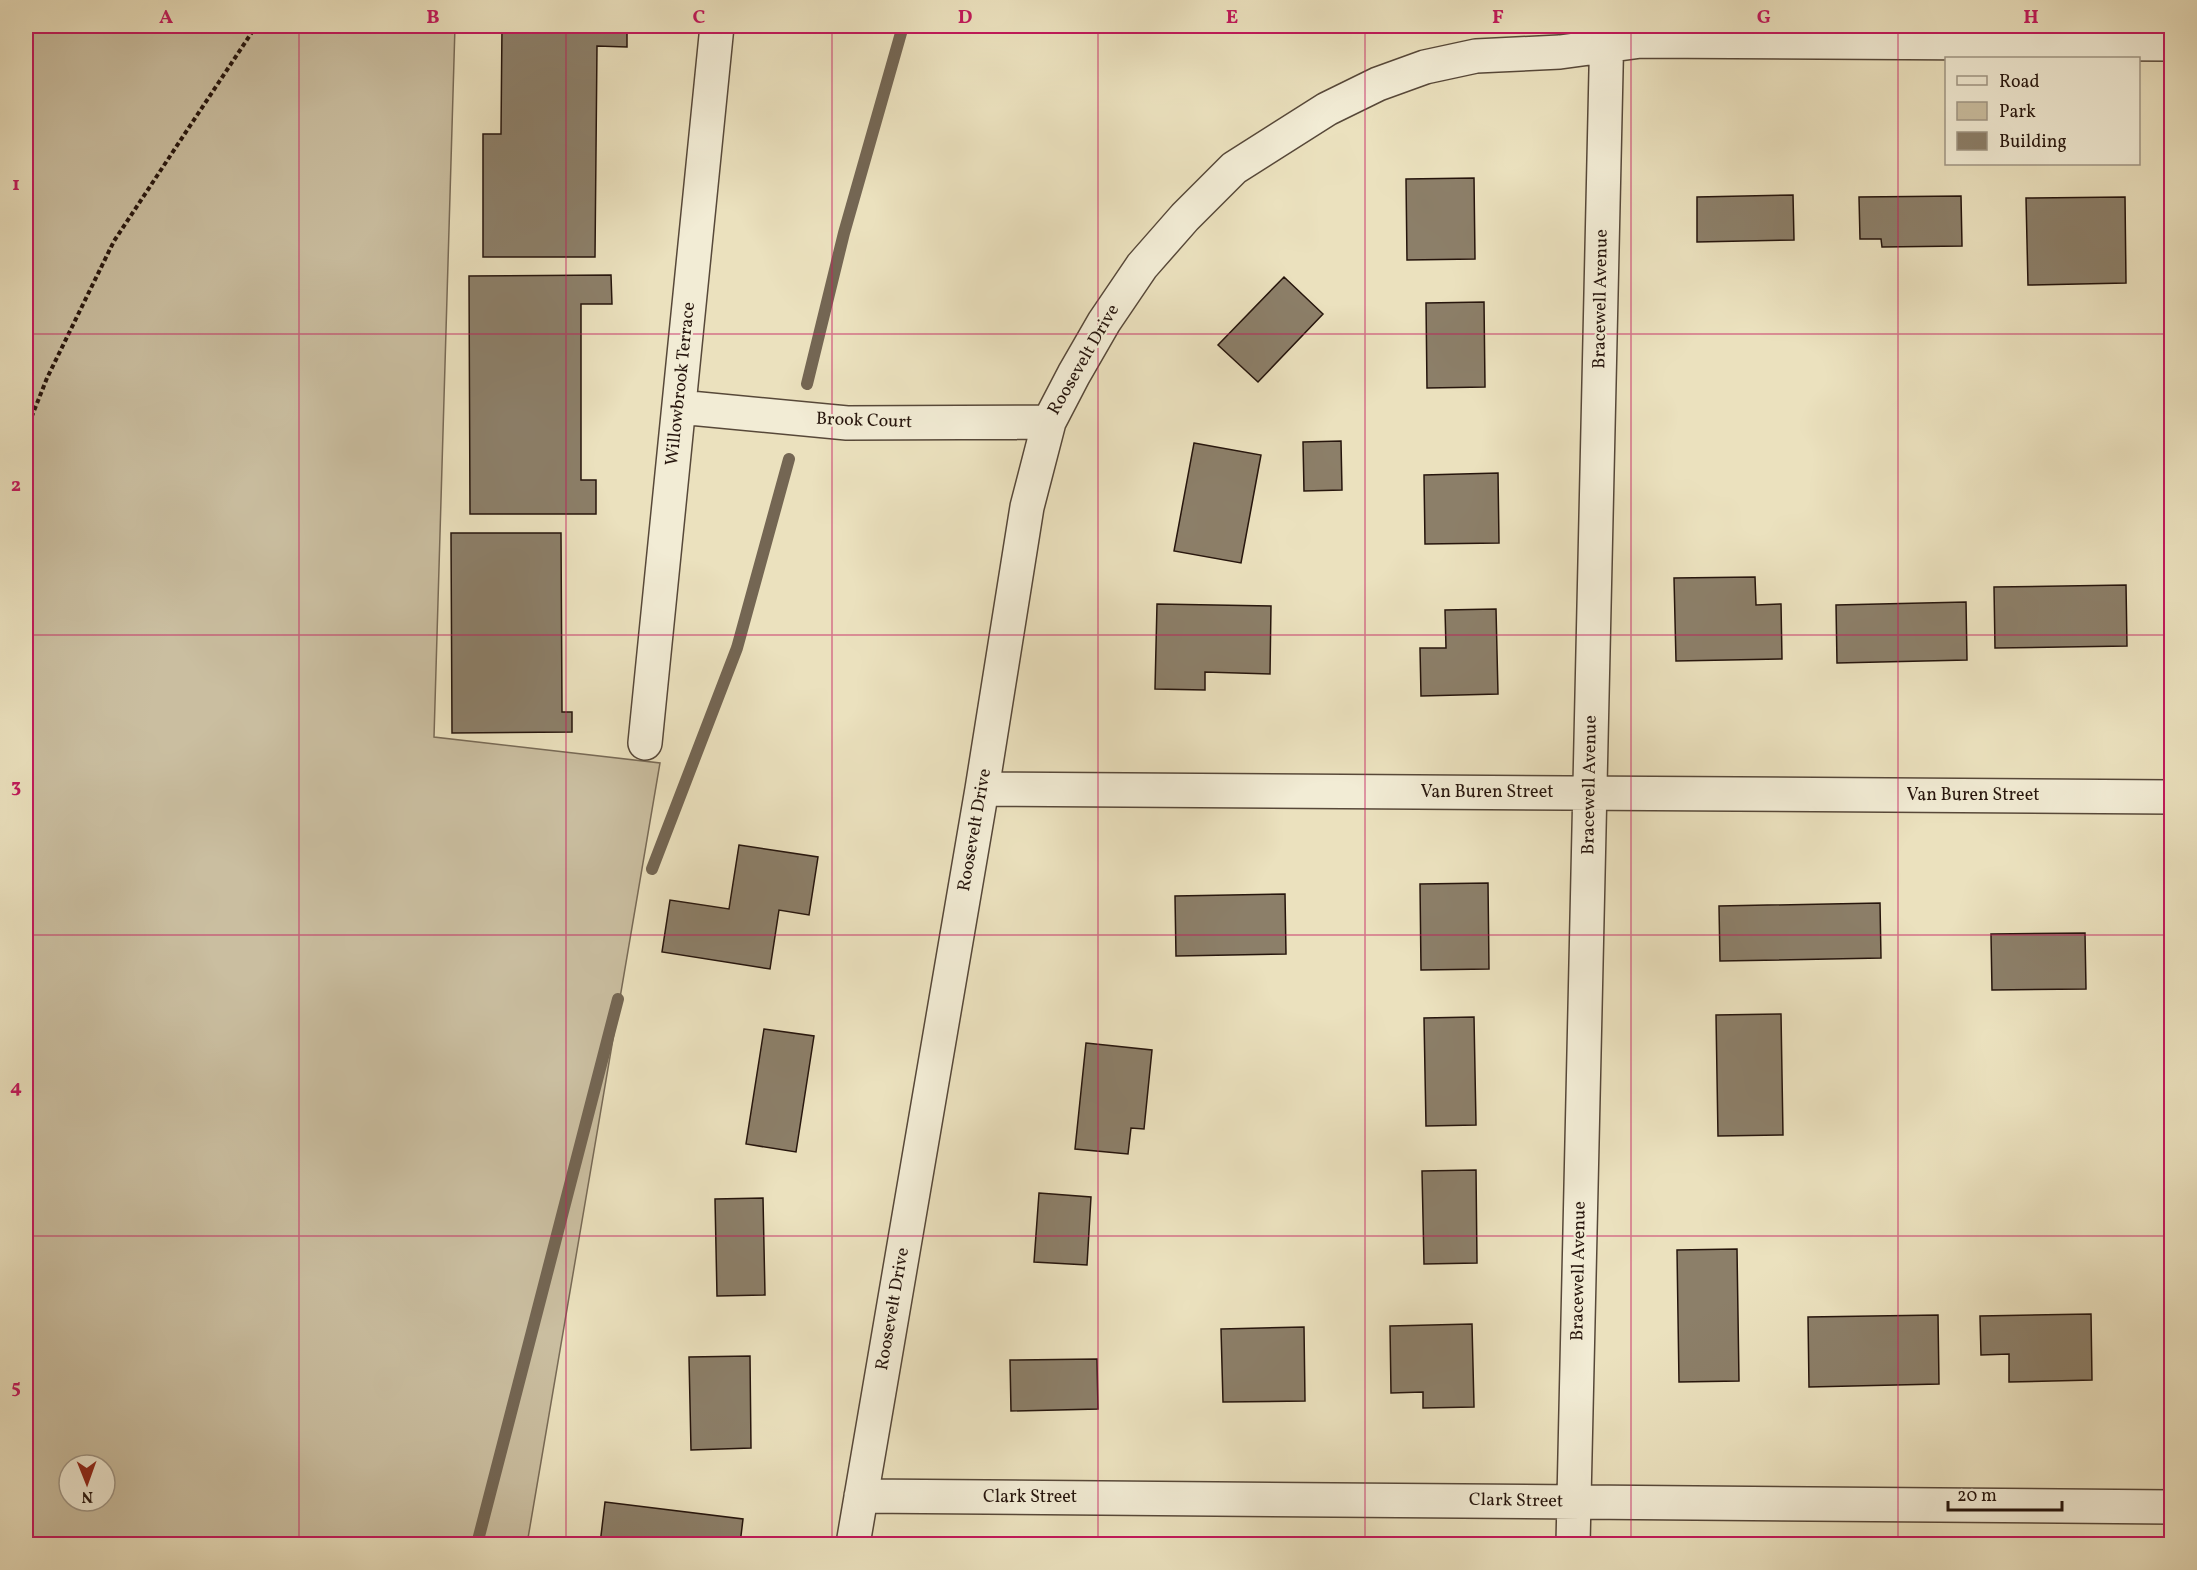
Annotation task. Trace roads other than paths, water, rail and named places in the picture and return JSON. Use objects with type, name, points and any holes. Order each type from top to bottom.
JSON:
[{"type":"street","name":"Willowbrook Terrace","points":[[645,742],[717,26]]},
{"type":"street","name":"Roosevelt Drive","points":[[853,1545],[982,789],[1027,507],[1049,422],[1104,322],[1142,266],[1185,217],[1234,168],[1327,108],[1378,84],[1425,67],[1476,56],[1560,52],[1607,35],[1641,41],[2172,44]]},
{"type":"street","name":"Bracewell Avenue","points":[[1573,1545],[1607,35]]},
{"type":"street","name":"Brook Court","points":[[679,407],[847,423],[1049,422]]},
{"type":"street","name":"Van Buren Street","points":[[982,789],[2172,797]]},
{"type":"street","name":"Clark Street","points":[[861,1496],[2172,1507]]},
{"type":"waterway","points":[[807,384],[844,233],[903,26]]},
{"type":"waterway","points":[[652,869],[737,648],[789,459]]},
{"type":"waterway","points":[[477,1544],[618,999]]}]
